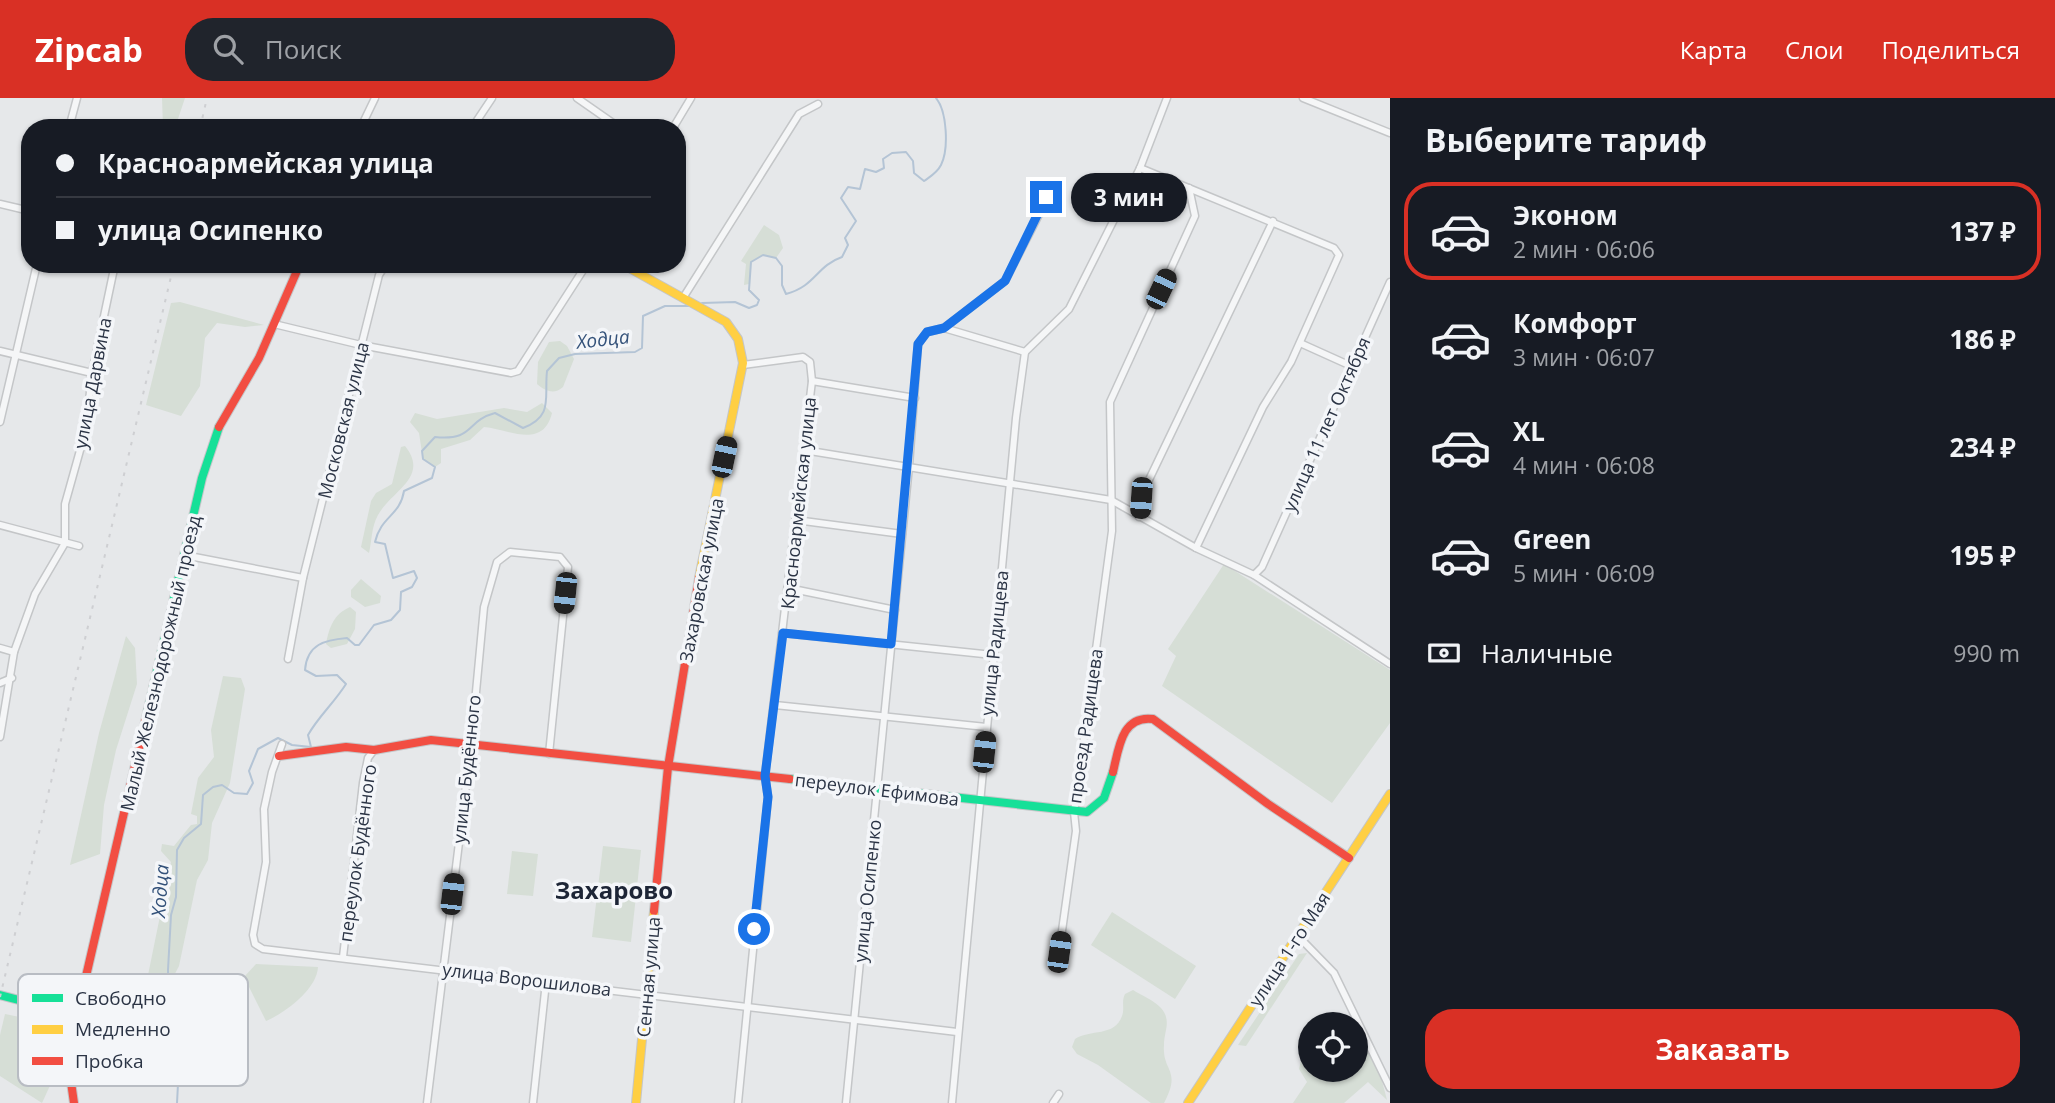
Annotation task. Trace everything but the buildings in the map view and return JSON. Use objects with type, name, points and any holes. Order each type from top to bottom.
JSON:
[{"type":"street","points":[[71,119],[76,98]]},
{"type":"street","points":[[366,119],[375,98]]},
{"type":"street","points":[[478,119],[492,98]]},
{"type":"street","points":[[577,98],[607,119]]},
{"type":"street","points":[[678,119],[691,98]]},
{"type":"street","points":[[944,328],[1025,352],[1069,309],[1140,168],[1167,98]]},
{"type":"street","points":[[1303,98],[1390,133]]},
{"type":"street","points":[[638,273],[687,300],[799,114],[818,104]]},
{"type":"street","points":[[1140,168],[1273,221],[1334,248],[1339,255],[1300,343],[1264,407],[1196,548]]},
{"type":"street","name":"проезд Радищева","points":[[1059,952],[1076,831],[1074,812],[1112,531],[1110,402],[1195,216],[1189,188]]},
{"type":"street","name":"улица Осипенко","points":[[846,1103],[921,337],[944,328],[1005,281],[1050,193]]},
{"type":"street","points":[[0,204],[21,209]]},
{"type":"street","points":[[1139,517],[1141,498],[1146,486],[1273,221]]},
{"type":"street","points":[[0,422],[35,273]]},
{"type":"street","name":"улица Дарвина","points":[[65,543],[65,504],[86,429],[92,373],[113,273]]},
{"type":"street","name":"Малый Железнодорожный проезд","points":[[86,974],[202,478],[220,425],[256,365],[296,273]]},
{"type":"street","name":"Московская улица","points":[[288,660],[303,578],[380,273]]},
{"type":"street","points":[[274,324],[498,373],[518,371],[581,273]]},
{"type":"street","name":"улица 11 лет Октября","points":[[1254,575],[1262,567],[1390,282]]},
{"type":"street","name":"Захаровская улица","points":[[668,767],[692,614],[743,365],[738,339],[720,319],[687,300]]},
{"type":"street","points":[[1300,343],[1351,366]]},
{"type":"street","points":[[0,351],[92,373]]},
{"type":"street","name":"улица Радищева","points":[[952,1103],[959,1051],[957,1032],[986,727],[1025,352]]},
{"type":"street","name":"Красноармейская улица","points":[[738,1103],[768,797],[765,776],[812,381],[810,362],[803,357],[743,365]]},
{"type":"street","points":[[812,381],[915,398]]},
{"type":"street","points":[[804,450],[1111,500],[1196,548],[1254,575],[1390,664]]},
{"type":"street","points":[[796,520],[902,534]]},
{"type":"street","points":[[0,524],[79,546]]},
{"type":"street","points":[[0,737],[12,678],[14,652],[35,594],[65,543]]},
{"type":"street","name":"улица Будённого","points":[[427,1103],[471,745],[484,607],[498,562],[510,552],[560,557],[568,567],[549,754]]},
{"type":"street","points":[[184,555],[303,578]]},
{"type":"street","points":[[788,588],[895,610]]},
{"type":"street","points":[[783,633],[993,655]]},
{"type":"street","points":[[0,648],[14,652]]},
{"type":"street","points":[[0,683],[12,678]]},
{"type":"street","points":[[775,705],[986,727]]},
{"type":"street","points":[[1074,812],[1087,812],[1105,797],[1126,727],[1134,717],[1141,715],[1153,719],[1268,804],[1349,858]]},
{"type":"street","name":"переулок Ефимова","points":[[279,756],[346,747],[374,750],[420,740],[1074,812]]},
{"type":"street","points":[[279,756],[282,744]]},
{"type":"street","name":"переулок Будённого","points":[[343,957],[363,783],[368,758],[374,750]]},
{"type":"street","name":"улица Ворошилова","points":[[279,756],[272,772],[264,809],[266,862],[253,935],[256,944],[263,949],[957,1032]]},
{"type":"street","name":"Сенная улица","points":[[636,1103],[668,767]]},
{"type":"street","name":"улица 1-го Мая","points":[[1188,1103],[1390,794]]},
{"type":"street","points":[[1298,936],[1334,973],[1390,1088]]},
{"type":"street","points":[[533,1103],[546,982]]},
{"type":"street","points":[[0,995],[18,999]]},
{"type":"street","points":[[1382,1076],[1390,1070]]},
{"type":"street","points":[[1053,1103],[1059,1094]]},
{"type":"shaded area","points":[[162,98],[185,98],[178,119],[163,119]]},
{"type":"shaded area","points":[[764,225],[779,235],[783,248],[776,258],[763,255],[751,262],[749,284],[744,285],[746,264],[741,261]]},
{"type":"shaded area","points":[[180,302],[264,325],[245,327],[217,323],[205,338],[200,386],[181,416],[146,405],[171,303]]},
{"type":"shaded area","points":[[560,341],[567,346],[574,359],[563,387],[550,391],[537,384],[538,362],[549,342]]},
{"type":"shaded area","points":[[542,403],[552,413],[541,431],[524,435],[484,427],[470,440],[441,449],[441,463],[435,467],[423,459],[419,433],[410,422],[415,413],[437,419],[504,408],[527,412]]},
{"type":"shaded area","points":[[405,446],[412,457],[411,475],[378,515],[369,553],[361,547],[371,501],[376,493],[392,484],[401,447]]},
{"type":"shaded area","points":[[1224,564],[1390,670],[1390,723],[1332,803],[1162,686],[1176,656],[1168,649]]},
{"type":"shaded area","points":[[361,579],[381,596],[380,603],[365,607],[351,597],[351,590]]},
{"type":"shaded area","points":[[350,607],[356,612],[355,629],[347,644],[331,648],[326,644],[331,627],[336,617]]},
{"type":"shaded area","points":[[126,636],[135,648],[137,684],[116,750],[104,805],[100,854],[70,865],[99,733]]},
{"type":"shaded area","points":[[223,676],[241,678],[245,689],[230,783],[212,823],[208,860],[197,880],[179,966],[175,974],[148,974],[171,862],[161,851],[162,844],[174,846],[191,825],[197,824],[197,816],[191,814],[198,778],[214,757],[211,730]]},
{"type":"shaded area","points":[[603,846],[641,850],[631,942],[592,937]]},
{"type":"shaded area","points":[[512,851],[538,854],[533,896],[507,894]]},
{"type":"shaded area","points":[[1112,912],[1196,966],[1175,999],[1091,945]]},
{"type":"shaded area","points":[[1307,953],[1246,1046],[1238,1045],[1299,954]]},
{"type":"shaded area","points":[[256,964],[318,967],[306,992],[291,1006],[266,1021],[248,985],[247,974]]},
{"type":"shaded area","points":[[1133,990],[1158,1005],[1166,1017],[1164,1054],[1171,1083],[1164,1103],[1151,1103],[1098,1065],[1077,1054],[1072,1047],[1075,1039],[1108,1030],[1119,1023],[1125,994]]},
{"type":"shaded area","points":[[5,1014],[18,1017],[18,1086],[50,1086],[42,1103],[0,1076],[0,1035]]},
{"type":"shaded area","points":[[1368,1051],[1382,1081],[1387,1100],[1368,1082]]},
{"type":"shaded area","points":[[1307,1082],[1368,1082],[1344,1103],[1293,1103]]},
{"type":"waterway","name":"Ходца","points":[[702,303],[735,302],[749,308],[757,305],[759,300],[749,290],[751,262],[763,255],[776,258],[782,266],[782,285],[786,294],[804,286],[827,265],[842,257],[848,245],[845,238],[856,221],[841,198],[848,187],[860,189],[865,169],[876,172],[884,168],[883,159],[892,153],[906,152],[913,161],[914,173],[924,181],[939,168],[944,158],[946,130],[943,112],[936,98]]},
{"type":"waterway","name":"Ходца","points":[[168,974],[171,915],[176,897],[177,850],[184,838],[201,824],[203,795],[213,787],[222,785],[234,793],[247,794],[253,783],[249,771],[258,749],[278,738],[292,745],[311,747],[308,735],[346,684],[337,675],[316,676],[305,670],[309,654],[318,645],[331,640],[347,638],[359,645],[374,625],[391,620],[400,610],[401,592],[412,587],[417,578],[414,571],[393,578],[385,544],[375,542],[378,533],[399,506],[404,491],[432,478],[435,467],[423,459],[422,451],[435,437],[457,436],[485,416],[495,413],[523,428],[533,423],[539,418],[545,405],[547,371],[559,358],[575,354],[635,352],[642,348],[643,316],[665,306],[689,306]]},
{"type":"waterway","name":"Ходца","points":[[177,1103],[178,1086]]},
{"type":"railway","points":[[202,119],[207,98]]},
{"type":"railway","points":[[0,997],[172,273]]},
{"type":"traffic: fast","points":[[146,718],[202,478],[219,427]]},
{"type":"traffic: fast","points":[[790,779],[1087,812],[1104,798],[1113,772]]},
{"type":"traffic: fast","points":[[0,995],[18,1000]]},
{"type":"traffic: slow","points":[[638,273],[726,322],[738,339],[743,363],[699,578]]},
{"type":"traffic: slow","points":[[1188,1103],[1390,794]]},
{"type":"traffic: slow","points":[[636,1103],[654,911]]},
{"type":"traffic: jam","points":[[219,427],[259,358],[296,273]]},
{"type":"traffic: jam","points":[[654,911],[668,767],[699,578]]},
{"type":"traffic: jam","points":[[87,974],[146,718]]},
{"type":"traffic: jam","points":[[1113,772],[1120,743],[1128,727],[1143,719],[1153,719],[1268,804],[1349,858]]},
{"type":"traffic: jam","points":[[279,756],[346,747],[374,750],[431,740],[790,779]]},
{"type":"traffic: jam","points":[[72,1086],[74,1103]]},
{"type":"district","name":"Захарово","points":[[614,889]]},
{"type":"route","points":[[754,929],[768,797],[765,776],[783,633],[891,644],[918,344],[927,332],[944,328],[1005,281],[1046,197]]}]
